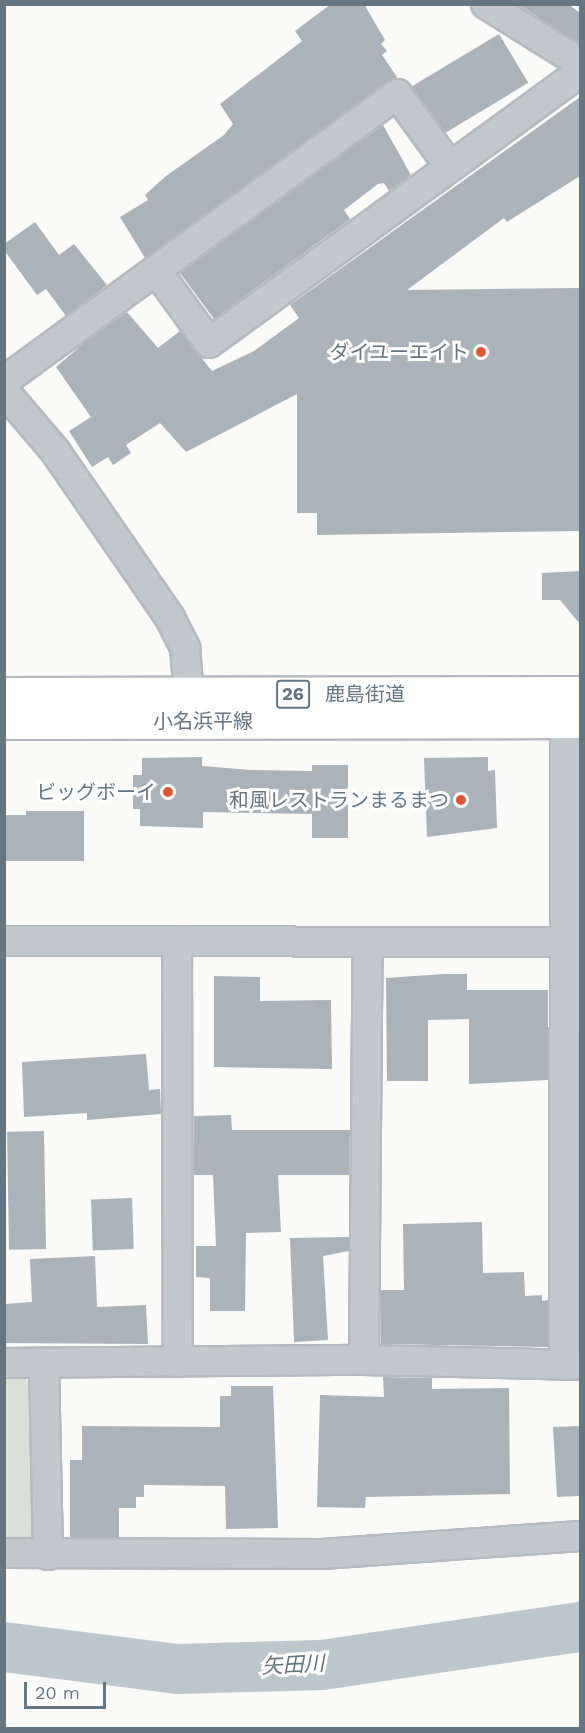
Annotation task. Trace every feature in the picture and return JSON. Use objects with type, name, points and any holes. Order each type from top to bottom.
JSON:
[{"type":"main road","name":"鹿島街道","points":[[4,694],[189,695],[573,707]]},
{"type":"main road","name":"小名浜平線","points":[[4,722],[573,707]]},
{"type":"street","points":[[486,4],[580,63]]},
{"type":"street","points":[[156,270],[209,343],[580,72]]},
{"type":"street","points":[[4,381],[397,94],[450,167]]},
{"type":"street","points":[[4,391],[55,451],[170,618],[185,648],[189,695]]},
{"type":"street","points":[[4,1363],[364,1360],[572,1365],[573,707]]},
{"type":"street","points":[[4,941],[573,942]]},
{"type":"street","points":[[177,941],[178,1362]]},
{"type":"street","points":[[364,1360],[368,942]]},
{"type":"street","points":[[44,1363],[48,1555]]},
{"type":"street","points":[[4,1553],[48,1555],[322,1554],[580,1536]]},
{"type":"shaded area","points":[[5,1377],[24,1377],[33,1386],[34,1530],[29,1541],[5,1537]]},
{"type":"building","points":[[331,4],[364,4],[385,40],[381,44],[387,51],[382,55],[397,77],[145,258],[120,217],[148,200],[145,195],[166,176],[224,135],[233,124],[220,104],[302,41],[295,31]]},
{"type":"building","points":[[518,4],[568,4],[580,13],[580,44]]},
{"type":"building","points":[[499,34],[528,83],[441,135],[412,87]]},
{"type":"building","points":[[580,97],[580,176],[507,222],[504,218],[407,290],[580,288],[580,531],[317,535],[317,513],[297,513],[297,394],[186,452],[160,423],[126,445],[131,453],[113,465],[108,457],[92,467],[69,431],[91,417],[56,367],[85,342],[127,312],[158,348],[180,331],[212,371],[254,351],[299,318],[290,305]]},
{"type":"building","points":[[383,125],[411,175],[389,191],[384,183],[378,184],[344,210],[350,219],[214,319],[180,273]]},
{"type":"building","points":[[35,222],[59,255],[74,244],[107,285],[66,316],[46,289],[37,295],[4,250],[4,244]]},
{"type":"building","points":[[580,571],[580,624],[560,600],[542,600],[542,573]]},
{"type":"building","points":[[202,757],[202,766],[251,770],[312,771],[312,765],[348,765],[348,838],[312,838],[312,814],[203,812],[203,828],[140,826],[140,809],[133,809],[133,775],[142,775],[142,758]]},
{"type":"building","name":"和風レストランまるまつ","points":[[488,757],[488,771],[495,770],[497,828],[427,837],[424,758]]},
{"type":"building","points":[[26,811],[84,811],[84,861],[4,861],[4,815],[26,815]]},
{"type":"building","points":[[467,974],[467,990],[548,990],[548,1080],[469,1084],[469,1019],[428,1020],[428,1081],[387,1081],[386,978]]},
{"type":"building","points":[[214,976],[260,977],[260,1001],[331,1000],[332,1069],[214,1067]]},
{"type":"building","points":[[146,1054],[149,1090],[160,1089],[161,1114],[87,1120],[87,1113],[24,1117],[22,1062]]},
{"type":"building","points":[[231,1115],[232,1130],[350,1130],[349,1175],[278,1175],[281,1232],[246,1233],[245,1311],[210,1311],[210,1278],[196,1277],[196,1246],[216,1246],[213,1175],[194,1175],[194,1116]]},
{"type":"building","points":[[44,1131],[46,1249],[9,1250],[7,1132]]},
{"type":"building","points":[[132,1198],[134,1249],[93,1250],[91,1199]]},
{"type":"building","points":[[482,1222],[483,1273],[524,1272],[525,1296],[542,1295],[542,1301],[548,1300],[548,1347],[381,1344],[381,1290],[404,1290],[403,1224]]},
{"type":"building","points":[[349,1237],[349,1251],[323,1256],[328,1340],[294,1342],[290,1238]]},
{"type":"building","points":[[95,1256],[97,1307],[146,1305],[148,1344],[6,1343],[5,1304],[32,1302],[30,1259]]},
{"type":"building","points":[[383,1377],[432,1378],[432,1389],[509,1388],[510,1494],[366,1497],[365,1508],[317,1507],[320,1395],[384,1397]]},
{"type":"building","points":[[231,1386],[273,1386],[278,1528],[226,1529],[225,1486],[144,1485],[144,1497],[136,1497],[136,1508],[119,1508],[119,1537],[70,1537],[70,1460],[82,1460],[82,1426],[220,1427],[220,1396],[231,1396]]},
{"type":"building","points":[[580,1426],[580,1496],[557,1497],[553,1427]]},
{"type":"waterway","name":"矢田川","points":[[4,1647],[178,1669],[322,1665],[580,1627]]},
{"type":"place","name":"ダイユーエイト","points":[[481,352]]},
{"type":"place","name":"ビッグボーイ","points":[[168,792]]},
{"type":"place","name":"和風レストランまるまつ","points":[[461,800]]}]
